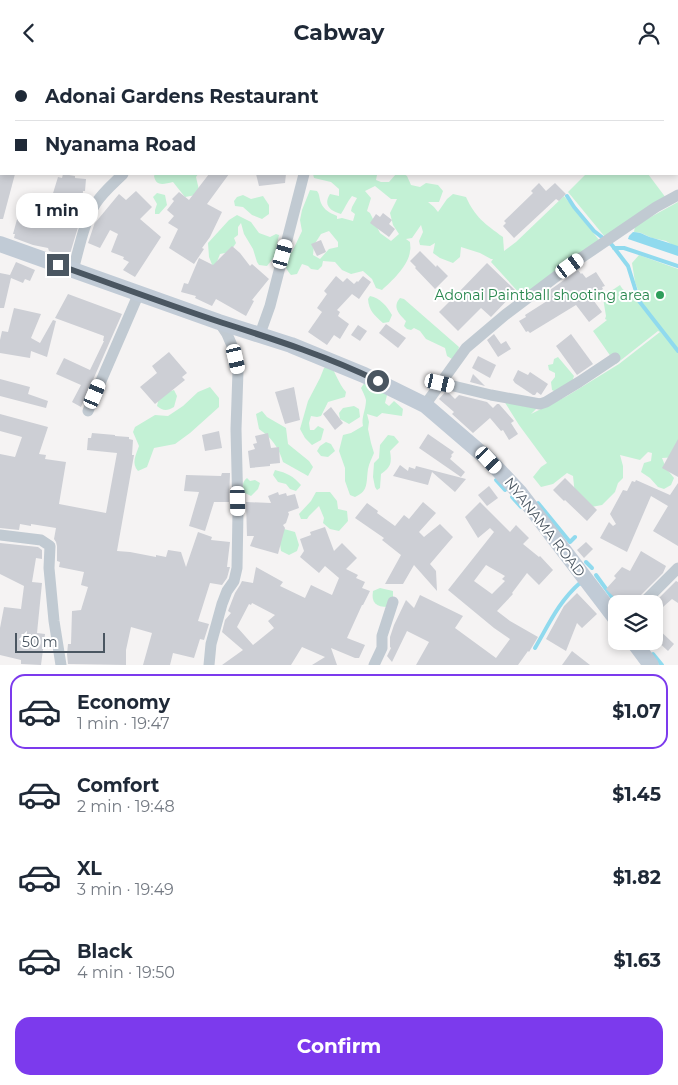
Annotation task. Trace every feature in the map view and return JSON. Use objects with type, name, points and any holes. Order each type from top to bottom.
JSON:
[{"type":"street","points":[[73,270],[87,223],[97,201],[122,175]]},
{"type":"street","points":[[260,334],[270,306],[304,175]]},
{"type":"street","points":[[425,405],[466,348],[518,305],[578,260],[656,207],[678,195]]},
{"type":"street","name":"NYANAMA ROAD","points":[[0,244],[219,322],[290,345],[364,375],[425,405],[489,460],[520,493],[608,608]]},
{"type":"street","points":[[88,411],[139,293]]},
{"type":"street","points":[[209,665],[211,644],[222,604],[227,591],[234,581],[237,568],[236,429],[238,371],[230,341],[219,322]]},
{"type":"street","points":[[440,383],[540,404],[579,382],[615,358]]},
{"type":"street","points":[[0,535],[40,540],[50,546],[50,585],[61,665]]},
{"type":"street","points":[[651,595],[678,568]]},
{"type":"street","points":[[374,665],[382,647],[382,637],[393,602]]},
{"type":"street","points":[[640,650],[651,665]]},
{"type":"green space","points":[[197,175],[196,177],[199,190],[196,195],[185,197],[173,182],[161,184],[157,182],[154,176]]},
{"type":"green space","points":[[313,175],[377,175],[376,180],[389,182],[395,175],[406,175],[411,185],[420,187],[426,183],[438,185],[443,191],[439,202],[428,202],[438,212],[453,194],[466,197],[481,220],[503,237],[504,251],[564,196],[599,240],[522,296],[491,262],[493,259],[461,247],[460,257],[453,263],[433,253],[435,243],[430,246],[420,245],[419,241],[423,232],[421,225],[412,238],[406,239],[410,242],[407,262],[382,290],[376,288],[372,279],[363,271],[351,274],[342,270],[335,262],[323,261],[322,266],[318,270],[311,269],[302,264],[297,274],[291,275],[286,266],[286,255],[292,252],[302,231],[300,220],[310,190],[317,191],[322,205],[337,216],[337,219],[342,218],[353,221],[355,214],[351,211],[357,198],[352,196],[341,214],[334,211],[329,207],[327,201],[330,194],[339,196],[339,189],[331,182],[314,178]],"holes":[[[375,186],[391,199],[397,199],[390,213],[393,225],[399,234],[391,241],[380,233],[370,213],[367,211],[371,198],[365,191]],[[329,231],[338,242],[338,247],[329,249],[320,259],[313,255],[314,245],[321,234]]]},
{"type":"green space","points":[[585,175],[649,175],[666,198],[605,237],[568,192]]},
{"type":"green space","points":[[157,193],[165,195],[167,205],[159,214],[155,214],[157,204],[153,197]]},
{"type":"green space","points":[[243,195],[251,199],[263,196],[269,205],[269,214],[262,219],[252,215],[243,207],[235,206],[234,201],[237,197]]},
{"type":"green space","points":[[678,202],[678,248],[666,241],[634,232],[635,226]]},
{"type":"green space","points":[[237,215],[251,222],[259,233],[270,237],[276,234],[279,235],[274,257],[267,266],[259,265],[257,262],[241,223],[238,227],[238,235],[234,238],[236,243],[230,252],[220,254],[215,267],[213,267],[209,257],[208,243],[229,220]]},
{"type":"green space","points":[[639,255],[678,269],[678,457],[662,458],[666,468],[674,478],[671,485],[664,489],[658,487],[641,472],[644,463],[651,461],[652,453],[648,452],[640,460],[620,455],[623,466],[623,478],[618,483],[615,492],[602,505],[586,508],[575,495],[573,476],[567,473],[553,484],[541,487],[533,477],[547,463],[504,401],[537,408],[531,414],[567,396],[619,364],[660,332],[658,331],[616,364],[593,331],[607,320],[605,319],[603,298],[605,295],[620,285],[629,292],[633,293],[638,290],[632,263]]},
{"type":"green space","points":[[370,296],[383,303],[388,309],[392,315],[389,322],[383,323],[372,313],[368,299]]},
{"type":"green space","points":[[400,298],[404,299],[459,347],[457,354],[452,359],[447,356],[445,348],[426,339],[420,331],[414,328],[411,330],[407,329],[404,326],[406,321],[399,313],[397,307]]},
{"type":"green space","points":[[558,357],[574,376],[572,382],[556,392],[552,390],[551,382],[555,377],[555,373],[549,370],[548,365],[553,364],[554,359]]},
{"type":"green space","points":[[330,364],[346,392],[345,397],[328,402],[321,416],[311,416],[310,430],[314,430],[318,426],[324,429],[321,440],[312,445],[300,429],[308,401],[324,368]]},
{"type":"green space","points":[[365,382],[387,395],[385,403],[389,406],[394,401],[403,409],[402,416],[382,413],[377,417],[367,414],[368,429],[374,453],[368,467],[365,489],[355,497],[350,495],[345,481],[345,468],[339,451],[343,435],[363,426],[366,400],[361,388]]},
{"type":"green space","points":[[210,387],[219,398],[219,407],[175,444],[154,448],[147,467],[138,471],[134,462],[139,446],[133,432],[135,427],[155,415],[168,416],[183,406],[198,392]]},
{"type":"green space","points":[[174,390],[177,396],[174,407],[165,410],[157,406],[159,397]]},
{"type":"green space","points":[[354,406],[359,409],[360,417],[349,424],[340,419],[339,413],[343,408]]},
{"type":"green space","points":[[262,411],[267,417],[286,428],[288,444],[309,461],[313,467],[308,476],[283,462],[274,443],[259,429],[256,414]]},
{"type":"green space","points":[[388,435],[394,436],[399,442],[390,451],[390,464],[381,474],[380,488],[377,490],[373,477],[374,463],[379,458],[380,445]]},
{"type":"green space","points":[[326,442],[331,444],[335,451],[328,457],[321,456],[317,451]]},
{"type":"green space","points":[[275,470],[290,475],[301,485],[296,491],[290,489],[286,484],[278,482],[273,475]]},
{"type":"green space","points":[[247,478],[250,481],[255,480],[260,483],[258,489],[251,496],[245,493],[243,487],[243,483]]},
{"type":"green space","points":[[316,492],[330,492],[337,501],[338,509],[347,511],[348,521],[339,531],[330,529],[323,523],[324,518],[319,506],[307,519],[301,519],[299,514],[311,501]]},
{"type":"green space","points":[[284,529],[295,532],[299,545],[297,551],[289,555],[281,551],[279,537]]},
{"type":"green space","points":[[380,588],[393,591],[393,599],[388,607],[377,605],[373,599],[373,591]]},
{"type":"water","points":[[633,232],[678,246],[678,256],[628,239]]},
{"type":"building","points":[[0,175],[15,175],[3,219],[0,219]]},
{"type":"building","points":[[63,175],[69,175],[75,176],[75,178],[86,179],[85,191],[83,191],[82,214],[69,257],[49,251],[48,248],[14,238],[15,234],[13,234],[19,212],[26,213],[26,204],[50,203],[58,177],[62,178]]},
{"type":"building","points":[[208,175],[228,175],[207,204],[222,212],[210,237],[202,248],[204,249],[194,264],[169,248],[178,229],[168,223],[174,216],[167,210],[174,201],[172,199],[179,192],[189,200]]},
{"type":"building","points":[[256,175],[286,175],[285,183],[259,186]]},
{"type":"building","points":[[539,183],[546,191],[555,183],[566,194],[559,201],[556,199],[514,238],[503,226],[506,223],[504,221],[533,193],[531,191]]},
{"type":"building","points":[[136,191],[152,207],[140,219],[161,237],[135,277],[123,270],[129,262],[123,259],[124,257],[111,252],[118,234],[110,230],[100,248],[88,243],[96,219],[95,223],[119,194],[126,200]]},
{"type":"building","points":[[383,213],[392,220],[389,224],[395,229],[389,237],[370,223],[376,214],[380,217]]},
{"type":"building","points":[[321,240],[326,252],[317,256],[311,244]]},
{"type":"building","points":[[232,246],[250,266],[252,264],[269,279],[252,300],[254,301],[246,316],[216,299],[212,306],[195,298],[196,296],[181,292],[184,283],[188,284],[199,258],[213,265]]},
{"type":"building","points":[[420,251],[448,276],[435,289],[410,261]]},
{"type":"building","points":[[16,262],[35,270],[30,281],[25,279],[23,283],[11,278],[4,308],[0,308],[0,273],[10,275]]},
{"type":"building","points":[[487,263],[516,291],[491,317],[481,308],[458,331],[439,312]]},
{"type":"building","points":[[578,270],[586,278],[596,272],[605,286],[591,297],[602,312],[589,322],[576,305],[530,333],[526,332],[519,321],[547,301],[543,295]]},
{"type":"building","points":[[336,276],[343,282],[347,278],[354,284],[363,276],[371,282],[359,299],[352,294],[337,310],[340,312],[338,316],[349,324],[340,339],[334,335],[327,345],[308,332],[322,312],[317,308],[327,294],[324,291]]},
{"type":"building","points":[[68,294],[122,314],[81,407],[72,402],[81,385],[56,374],[64,358],[90,370],[104,341],[104,336],[55,318]]},
{"type":"building","points":[[14,308],[41,314],[31,338],[40,343],[53,320],[56,321],[47,357],[31,351],[30,358],[0,353],[2,331],[8,332]]},
{"type":"building","points":[[386,324],[406,338],[398,348],[379,333]]},
{"type":"building","points":[[358,325],[367,331],[360,341],[351,335]]},
{"type":"building","points":[[494,334],[501,344],[506,341],[511,349],[498,357],[487,340]]},
{"type":"building","points":[[571,334],[593,364],[577,375],[556,346]]},
{"type":"building","points":[[169,352],[187,373],[182,377],[185,380],[155,404],[140,387],[157,373],[152,366]]},
{"type":"building","points":[[478,356],[496,365],[490,378],[472,368]]},
{"type":"building","points":[[518,370],[528,375],[530,372],[548,384],[541,395],[537,392],[533,395],[515,383],[513,380]]},
{"type":"building","points":[[473,374],[485,386],[470,382]]},
{"type":"building","points":[[0,379],[30,387],[28,394],[48,401],[46,408],[0,396]]},
{"type":"building","points":[[294,387],[300,420],[285,424],[275,392]]},
{"type":"building","points":[[445,392],[448,392],[455,399],[459,395],[487,402],[493,408],[499,404],[514,421],[511,423],[518,434],[509,440],[503,430],[501,431],[490,418],[473,433],[439,399]]},
{"type":"building","points":[[331,407],[343,423],[335,430],[323,414]]},
{"type":"building","points":[[0,414],[48,427],[39,454],[46,455],[45,459],[66,462],[59,504],[106,513],[117,453],[87,450],[88,438],[91,438],[92,433],[129,437],[129,439],[133,440],[132,455],[134,455],[117,551],[156,557],[156,555],[166,557],[168,550],[181,552],[186,567],[198,532],[212,537],[211,540],[230,542],[227,567],[230,567],[227,578],[222,585],[210,583],[198,621],[209,624],[204,640],[200,639],[194,658],[173,653],[170,665],[143,665],[152,633],[131,627],[126,650],[126,665],[68,664],[67,654],[68,644],[71,644],[72,611],[81,610],[88,587],[81,585],[84,572],[59,567],[60,562],[57,561],[57,546],[54,539],[56,528],[20,524],[19,530],[0,528],[0,454],[15,457],[22,437],[0,431]]},
{"type":"building","points":[[219,431],[222,448],[205,451],[202,435]]},
{"type":"building","points":[[268,433],[271,448],[279,447],[280,463],[250,468],[248,451],[255,449],[253,444],[257,443],[255,436]]},
{"type":"building","points":[[428,434],[454,452],[450,459],[465,472],[461,477],[419,448]]},
{"type":"building","points":[[678,439],[678,477],[662,468]]},
{"type":"building","points":[[400,465],[408,471],[409,467],[415,469],[416,466],[466,479],[455,492],[432,472],[428,485],[393,476]]},
{"type":"building","points":[[222,473],[230,473],[229,502],[214,502],[205,531],[189,526],[199,492],[184,491],[186,475],[221,476]]},
{"type":"building","points":[[565,478],[597,510],[587,521],[553,490]]},
{"type":"building","points":[[636,480],[670,495],[678,483],[678,546],[653,531],[668,506],[651,496],[627,552],[600,538],[609,522],[613,526],[616,524],[610,514],[623,490],[627,491],[632,481],[635,482]]},
{"type":"building","points":[[489,486],[498,498],[487,506],[478,495]]},
{"type":"building","points":[[278,492],[279,495],[286,493],[287,496],[295,494],[299,508],[288,512],[286,523],[283,525],[285,528],[278,554],[250,546],[254,536],[247,536],[246,502],[271,503],[268,496]]},
{"type":"building","points":[[423,502],[436,513],[419,532],[424,537],[440,524],[453,537],[430,564],[436,571],[437,591],[414,565],[403,584],[385,584],[401,555],[382,540],[384,538],[355,518],[367,503],[395,526],[404,515],[409,519]]},
{"type":"building","points":[[480,502],[510,532],[516,525],[529,538],[523,544],[540,556],[553,570],[539,585],[527,573],[513,594],[497,611],[538,637],[518,665],[416,665],[429,642],[407,631],[392,662],[387,656],[391,648],[390,637],[394,625],[406,600],[414,608],[420,595],[463,616],[455,628],[496,658],[510,639],[448,590],[494,532],[490,528],[478,538],[465,517]],"holes":[[[486,565],[505,576],[502,579],[505,581],[492,594],[474,581]]]},
{"type":"building","points":[[325,527],[334,551],[342,543],[357,558],[346,569],[358,575],[356,578],[365,582],[362,588],[370,591],[347,638],[365,645],[359,658],[331,648],[337,665],[312,665],[325,657],[302,647],[291,665],[222,665],[243,650],[222,632],[225,620],[231,613],[228,611],[235,593],[242,581],[253,583],[256,567],[283,582],[280,586],[305,598],[311,585],[332,595],[339,578],[325,566],[319,573],[300,557],[304,551],[300,539],[311,535],[310,532]],"holes":[[[252,603],[275,615],[268,621],[274,628],[253,645],[237,627],[249,604],[251,605]]]},
{"type":"building","points":[[586,542],[593,549],[584,558],[577,550]]},
{"type":"building","points":[[0,543],[38,547],[42,550],[42,559],[36,558],[32,582],[42,583],[37,633],[45,634],[41,665],[21,664],[21,660],[0,655],[0,628],[4,607],[21,609],[24,586],[0,574]]},
{"type":"building","points":[[641,551],[666,566],[663,573],[641,595],[612,595],[606,589],[616,578],[614,576],[622,567],[630,571]]},
{"type":"building","points":[[676,581],[678,582],[678,603],[672,599],[663,607],[662,595]]},
{"type":"building","points":[[577,593],[597,614],[582,628],[577,623],[566,651],[546,639],[564,606]]},
{"type":"building","points":[[663,634],[674,644],[668,651],[663,646]]},
{"type":"building","points":[[572,651],[590,665],[562,665]]},
{"type":"waterway","points":[[567,196],[594,231],[612,245],[628,266],[639,301],[678,351]]},
{"type":"waterway","points":[[614,248],[624,248],[678,266]]},
{"type":"waterway","points":[[496,480],[505,490]]},
{"type":"waterway","points":[[512,497],[521,507]]},
{"type":"waterway","points":[[538,503],[570,542],[575,537]]},
{"type":"waterway","points":[[586,562],[592,568]]},
{"type":"waterway","points":[[596,575],[610,595]]},
{"type":"waterway","points":[[535,648],[560,605],[573,589],[581,582],[582,584]]},
{"type":"waterway","points":[[653,654],[662,665]]},
{"type":"place","name":"Adonai Paintball shooting area","points":[[660,295]]},
{"type":"route","points":[[58,265],[219,322],[260,334],[378,381]]}]
